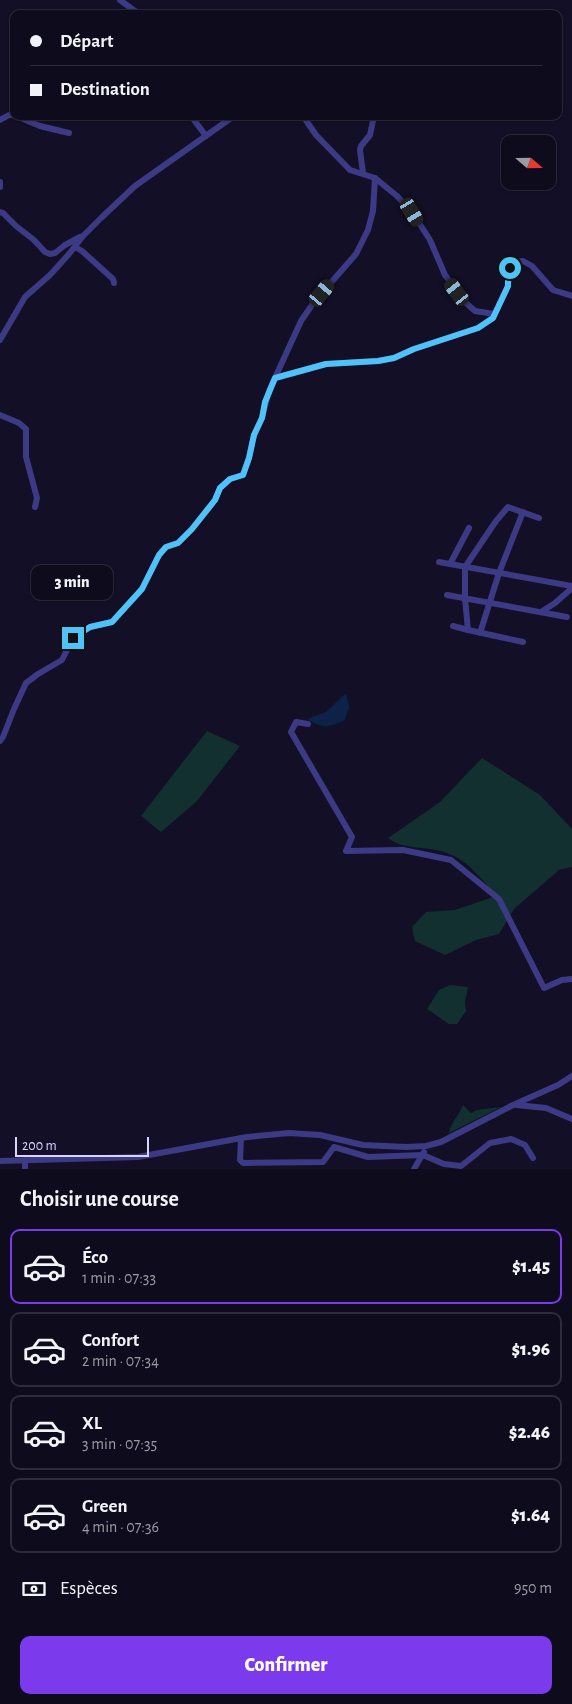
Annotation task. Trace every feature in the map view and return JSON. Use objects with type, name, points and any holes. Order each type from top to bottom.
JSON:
[{"type":"street","points":[[120,0],[134,10]]},
{"type":"street","points":[[25,120],[40,126],[69,133]]},
{"type":"street","points":[[194,120],[206,136]]},
{"type":"street","points":[[0,340],[25,297],[50,275],[83,236],[135,186],[228,120]]},
{"type":"street","points":[[306,120],[316,135],[350,170],[375,178],[397,196],[412,212],[430,240],[445,275],[466,303],[475,311],[494,314]]},
{"type":"street","points":[[363,173],[360,150],[370,135],[373,120]]},
{"type":"street","points":[[0,741],[4,737],[26,683],[62,660],[73,638],[90,627],[112,622],[142,589],[159,555],[166,547],[178,543],[192,529],[215,500],[220,488],[230,479],[243,475],[254,435],[262,418],[265,402],[301,321],[314,302],[356,254],[368,230],[373,211],[375,178]]},
{"type":"street","points":[[0,182],[0,187]]},
{"type":"street","points":[[0,212],[34,240],[45,252],[56,253],[65,245],[83,236]]},
{"type":"street","points":[[74,247],[82,251],[113,279],[114,283]]},
{"type":"street","points":[[275,378],[326,364],[378,361],[394,358],[414,349],[478,328],[493,318],[508,286],[510,268],[516,262],[523,261],[532,266],[553,290],[572,296]]},
{"type":"street","points":[[0,415],[20,423],[26,429],[26,457],[36,498],[35,507]]},
{"type":"street","points":[[468,630],[465,598],[466,567],[496,521],[508,507],[539,518]]},
{"type":"street","points":[[480,633],[499,573],[523,512]]},
{"type":"street","points":[[450,564],[469,528]]},
{"type":"street","points":[[439,562],[572,587]]},
{"type":"street","points":[[541,612],[556,603],[572,587]]},
{"type":"street","points":[[447,595],[568,617]]},
{"type":"street","points":[[453,626],[523,642]]},
{"type":"street","points":[[308,724],[296,722],[290,732],[352,837],[346,851],[403,850],[451,860],[499,899],[544,988],[562,980],[572,979]]},
{"type":"street","points":[[0,1161],[138,1157],[264,1134],[306,1133],[362,1145],[426,1146],[441,1142],[513,1105],[558,1085],[572,1076]]},
{"type":"street","points":[[513,1105],[546,1108],[572,1119]]},
{"type":"street","points":[[241,1138],[240,1160],[243,1163],[323,1162],[334,1146],[368,1157],[380,1155],[423,1155],[444,1164],[460,1166],[490,1143],[511,1139],[525,1146],[533,1158]]},
{"type":"street","points":[[414,1169],[423,1155],[426,1146]]},
{"type":"street","points":[[25,1160],[25,1169]]},
{"type":"green space","points":[[207,731],[240,746],[197,801],[161,832],[141,816]]},
{"type":"green space","points":[[482,758],[540,795],[572,829],[572,867],[559,870],[514,909],[499,934],[476,940],[445,955],[415,941],[412,927],[426,912],[455,910],[496,896],[473,870],[460,859],[437,850],[400,844],[388,838],[440,802]]},
{"type":"green space","points":[[450,985],[468,987],[465,1002],[466,1011],[457,1024],[449,1024],[427,1009],[439,990]]},
{"type":"green space","points":[[463,1105],[471,1113],[477,1110],[501,1107],[449,1133]]},
{"type":"water","points":[[346,693],[349,707],[345,720],[334,725],[322,726],[307,719],[326,712]]},
{"type":"route","points":[[73,638],[90,627],[112,622],[142,589],[159,555],[166,547],[178,543],[192,529],[215,500],[220,488],[230,479],[243,475],[254,435],[262,418],[265,402],[275,378],[326,364],[378,361],[394,358],[414,349],[478,328],[493,318],[508,286],[510,268]]}]
